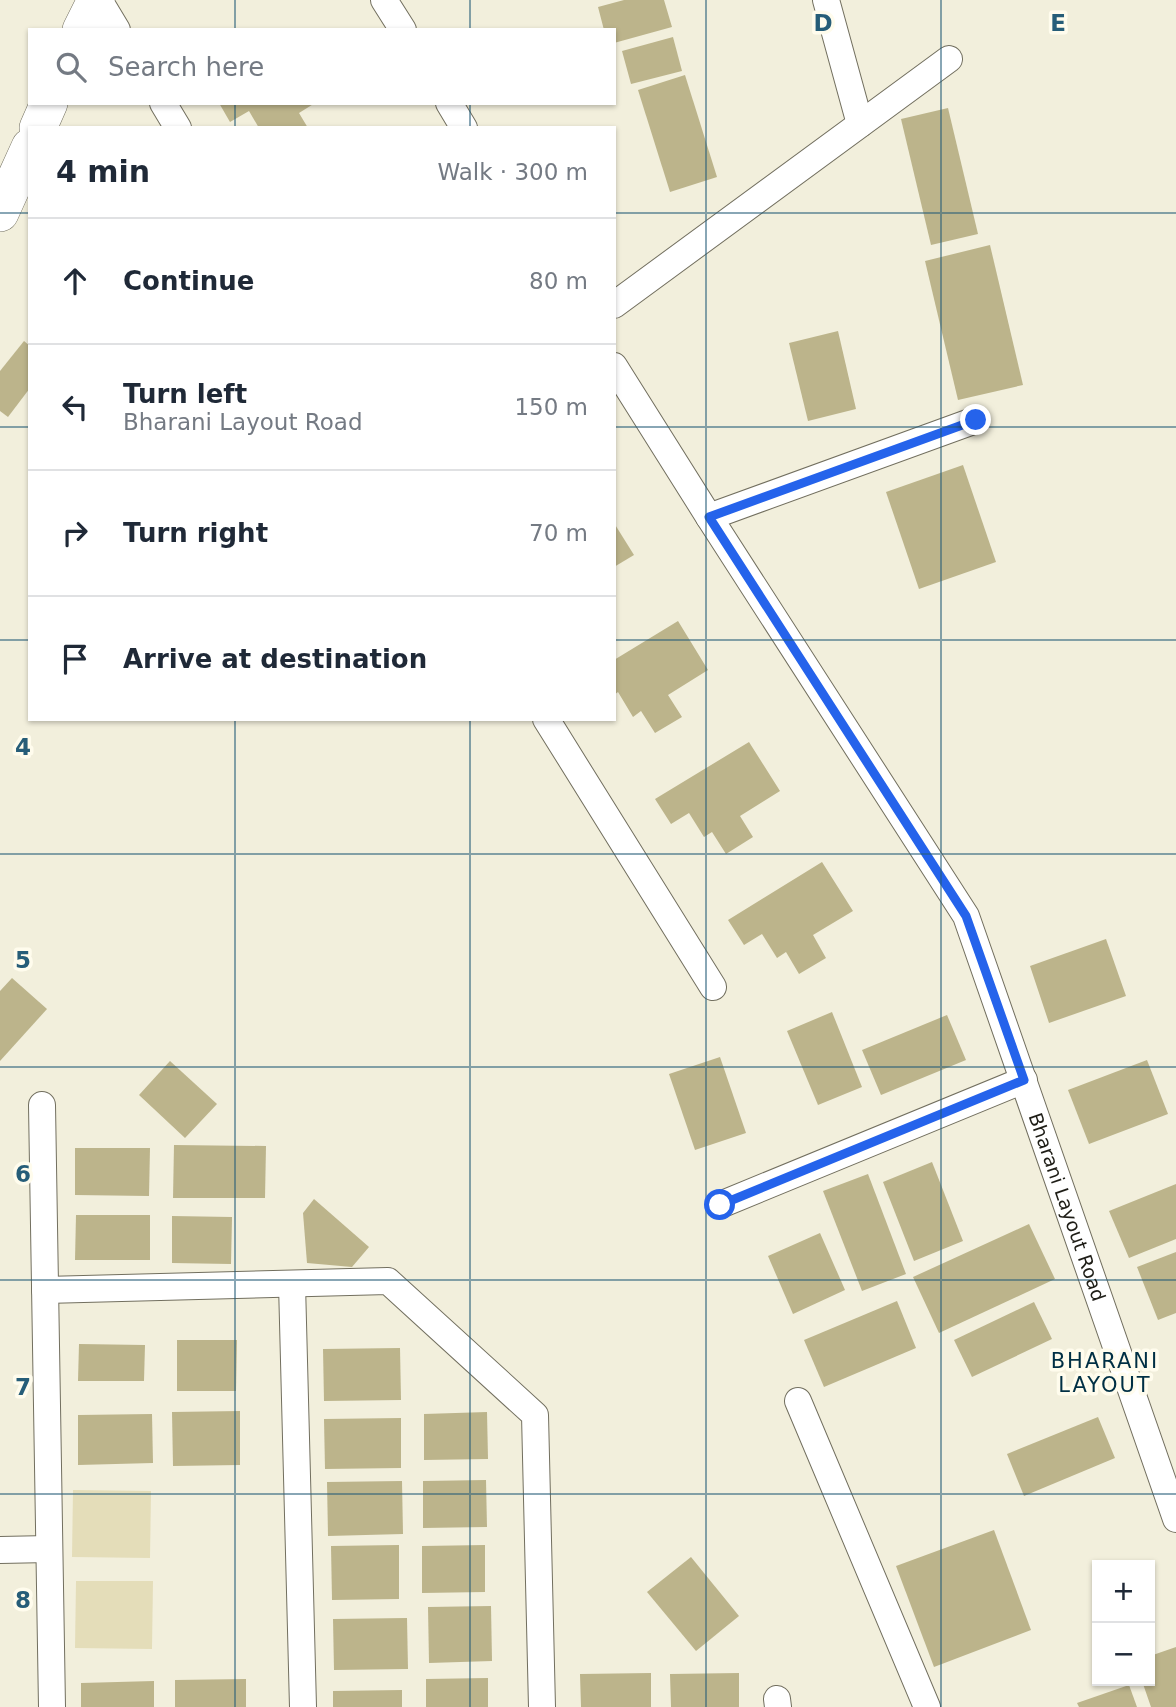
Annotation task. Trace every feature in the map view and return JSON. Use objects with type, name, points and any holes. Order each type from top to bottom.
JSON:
[{"type":"main road","points":[[82,28],[98,0]]},
{"type":"main road","points":[[39,126],[48,105]]},
{"type":"main road","points":[[0,213],[28,151]]},
{"type":"street","points":[[98,0],[116,28]]},
{"type":"street","points":[[384,0],[402,28]]},
{"type":"street","points":[[827,0],[860,124]]},
{"type":"street","points":[[616,304],[949,59]]},
{"type":"street","points":[[164,105],[177,126]]},
{"type":"street","points":[[450,105],[463,126]]},
{"type":"street","name":"Bharani Layout Road","points":[[616,369],[966,916],[1176,1518]]},
{"type":"street","points":[[709,517],[976,420]]},
{"type":"street","points":[[547,721],[713,987]]},
{"type":"street","points":[[720,1205],[1024,1080]]},
{"type":"street","points":[[42,1105],[52,1707]]},
{"type":"street","points":[[45,1290],[388,1281],[535,1415],[542,1707]]},
{"type":"street","points":[[292,1284],[303,1707]]},
{"type":"street","points":[[798,1401],[927,1707]]},
{"type":"street","points":[[0,1550],[49,1549]]},
{"type":"shaded area","points":[[73,1490],[151,1491],[150,1558],[72,1557]]},
{"type":"shaded area","points":[[76,1581],[153,1581],[152,1649],[75,1648]]},
{"type":"building","points":[[624,0],[664,0],[672,27],[616,42],[616,28],[603,28],[598,7]]},
{"type":"building","points":[[673,37],[682,71],[631,84],[622,51]]},
{"type":"building","points":[[685,75],[717,177],[670,192],[638,90]]},
{"type":"building","points":[[220,105],[312,105],[299,113],[307,126],[258,126],[249,111],[230,122]]},
{"type":"building","points":[[948,108],[978,234],[931,245],[901,119]]},
{"type":"building","points":[[990,245],[1023,385],[958,400],[925,261]]},
{"type":"building","points":[[838,331],[856,409],[808,421],[789,343]]},
{"type":"building","points":[[24,341],[28,344],[28,391],[8,417],[0,411],[0,371]]},
{"type":"building","points":[[963,465],[996,562],[919,589],[886,492]]},
{"type":"building","points":[[616,526],[634,555],[616,566]]},
{"type":"building","points":[[678,621],[708,670],[668,695],[682,717],[655,733],[641,711],[633,717],[618,692],[616,694],[616,659]]},
{"type":"building","points":[[749,742],[780,791],[740,816],[753,837],[726,854],[712,832],[704,837],[689,813],[671,824],[655,799]]},
{"type":"building","points":[[822,862],[853,911],[813,935],[826,958],[799,974],[786,952],[777,958],[762,934],[744,945],[728,920]]},
{"type":"building","points":[[1106,939],[1126,996],[1049,1023],[1030,966]]},
{"type":"building","points":[[12,978],[47,1009],[0,1061],[0,991]]},
{"type":"building","points":[[832,1012],[862,1087],[818,1105],[787,1031]]},
{"type":"building","points":[[947,1015],[966,1060],[881,1095],[862,1050]]},
{"type":"building","points":[[720,1057],[746,1133],[695,1150],[669,1074]]},
{"type":"building","points":[[1147,1060],[1168,1114],[1089,1144],[1068,1090]]},
{"type":"building","points":[[170,1061],[217,1104],[185,1138],[139,1095]]},
{"type":"building","points":[[174,1145],[266,1146],[265,1198],[173,1198]]},
{"type":"building","points":[[75,1148],[150,1148],[149,1196],[75,1195]]},
{"type":"building","points":[[932,1162],[963,1241],[914,1261],[883,1182]]},
{"type":"building","points":[[868,1174],[906,1274],[862,1291],[823,1191]]},
{"type":"building","points":[[1176,1184],[1176,1239],[1129,1258],[1109,1211]]},
{"type":"building","points":[[314,1199],[369,1247],[352,1267],[307,1263],[303,1213]]},
{"type":"building","points":[[76,1215],[150,1215],[150,1260],[75,1260]]},
{"type":"building","points":[[172,1216],[232,1217],[231,1264],[172,1263]]},
{"type":"building","points":[[1029,1224],[1055,1279],[939,1333],[913,1277]]},
{"type":"building","points":[[820,1233],[845,1290],[793,1314],[768,1256]]},
{"type":"building","points":[[1176,1252],[1176,1313],[1158,1320],[1137,1267]]},
{"type":"building","points":[[897,1301],[916,1348],[824,1387],[804,1340]]},
{"type":"building","points":[[1034,1302],[1052,1339],[972,1377],[954,1340]]},
{"type":"building","points":[[177,1340],[237,1340],[236,1391],[177,1391]]},
{"type":"building","points":[[79,1344],[145,1345],[144,1381],[78,1381]]},
{"type":"building","points":[[400,1348],[401,1400],[324,1401],[323,1349]]},
{"type":"building","points":[[240,1411],[240,1465],[173,1466],[172,1412]]},
{"type":"building","points":[[487,1412],[488,1459],[424,1460],[424,1414]]},
{"type":"building","points":[[152,1414],[153,1463],[78,1465],[78,1415]]},
{"type":"building","points":[[1098,1417],[1115,1458],[1024,1496],[1007,1454]]},
{"type":"building","points":[[401,1418],[401,1468],[325,1469],[324,1419]]},
{"type":"building","points":[[486,1480],[487,1527],[423,1528],[423,1481]]},
{"type":"building","points":[[402,1481],[403,1534],[328,1536],[327,1482]]},
{"type":"building","points":[[994,1530],[1031,1630],[934,1667],[896,1566]]},
{"type":"building","points":[[399,1545],[399,1599],[332,1600],[331,1546]]},
{"type":"building","points":[[485,1545],[485,1592],[422,1593],[422,1546]]},
{"type":"building","points":[[691,1557],[739,1616],[696,1651],[647,1592]]},
{"type":"building","points":[[491,1606],[492,1661],[429,1663],[428,1607]]},
{"type":"building","points":[[407,1618],[408,1669],[334,1670],[333,1619]]},
{"type":"building","points":[[1176,1647],[1176,1707],[1151,1707],[1144,1686],[1155,1686],[1155,1654]]},
{"type":"building","points":[[651,1673],[651,1707],[581,1707],[580,1674]]},
{"type":"building","points":[[739,1673],[739,1707],[671,1707],[670,1674]]},
{"type":"building","points":[[488,1678],[488,1707],[426,1707],[426,1679]]},
{"type":"building","points":[[246,1679],[246,1707],[175,1707],[175,1680]]},
{"type":"building","points":[[154,1681],[154,1707],[81,1707],[81,1683]]},
{"type":"building","points":[[1129,1686],[1137,1707],[1079,1707],[1077,1703]]},
{"type":"building","points":[[402,1690],[402,1707],[333,1707],[333,1691]]},
{"type":"district","name":"BHARANI LAYOUT","points":[[1105,1373]]},
{"type":"route","points":[[720,1205],[1024,1080],[966,916],[709,517],[976,420]]}]
